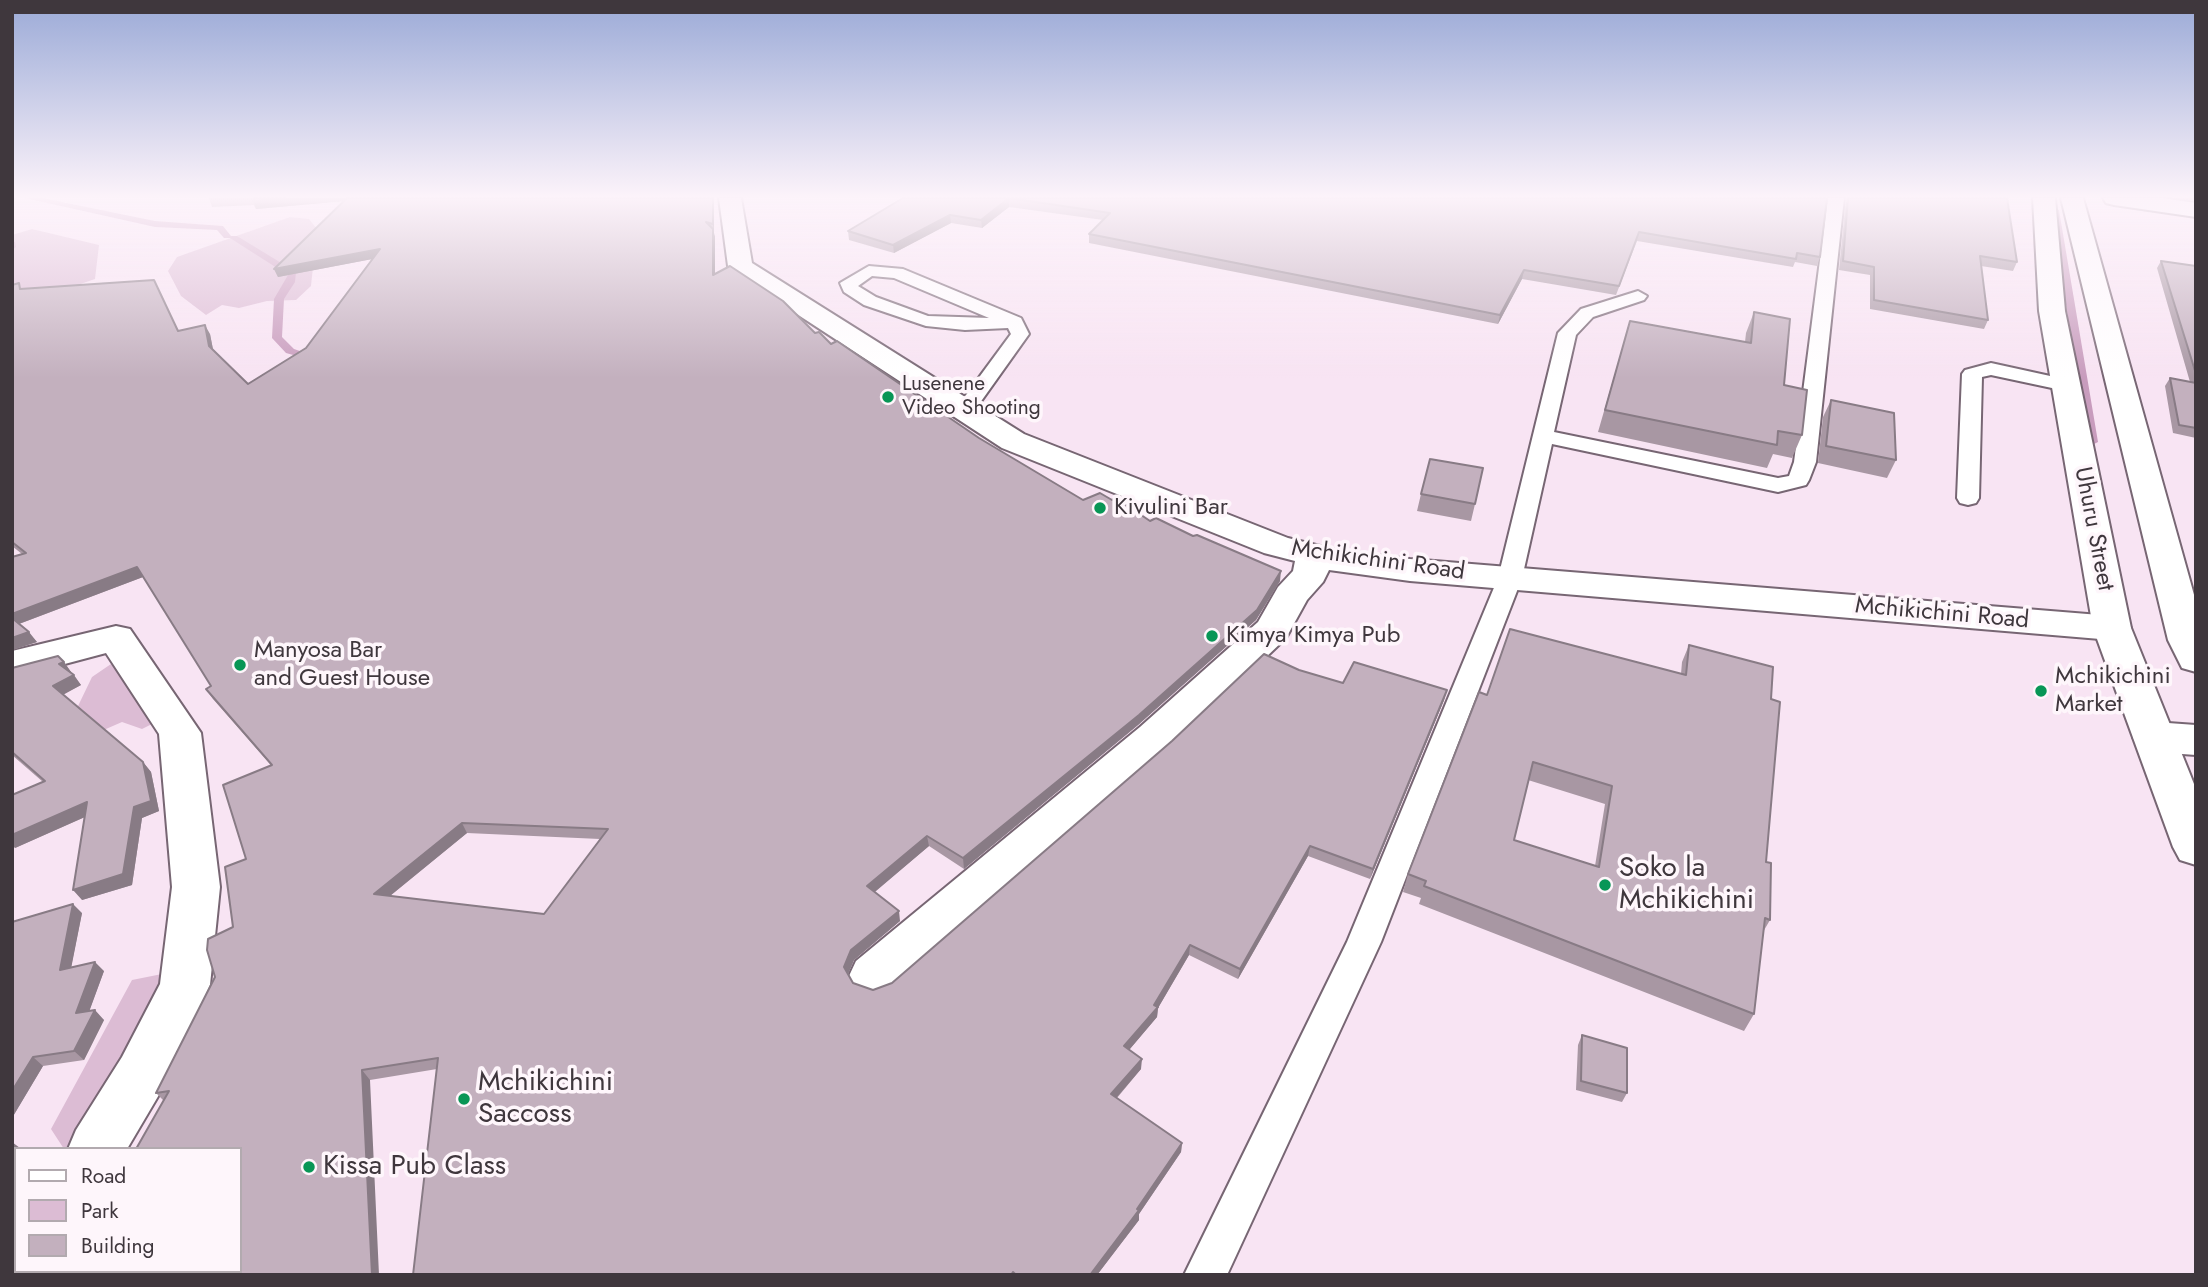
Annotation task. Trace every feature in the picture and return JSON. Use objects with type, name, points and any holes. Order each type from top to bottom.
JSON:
[{"type":"street","name":"Mchikichini Road","points":[[739,258],[740,266],[1013,441],[1276,546],[1314,555],[1410,570],[2112,628]]},
{"type":"street","name":"Uhuru Street","points":[[2048,258],[2052,311],[2112,628],[2196,847]]},
{"type":"street","points":[[2088,258],[2188,640],[2196,659]]},
{"type":"street","points":[[874,976],[1155,738],[1273,629],[1291,594],[1310,574],[1314,555]]},
{"type":"street","points":[[12,665],[117,638],[180,733],[196,887],[185,985],[141,1074],[97,1147]]},
{"type":"street","points":[[2154,737],[2196,740]]},
{"type":"lane","points":[[1543,436],[1778,485],[1798,480],[1805,463],[1829,258]]},
{"type":"lane","points":[[965,410],[1020,334],[1015,323],[897,273],[869,271],[849,283],[850,288],[870,301],[926,321],[965,324],[1015,323]]},
{"type":"lane","points":[[1205,1275],[1364,942],[1510,578],[1567,333],[1587,313],[1638,296]]},
{"type":"lane","points":[[1968,498],[1972,374],[1991,369],[2066,385]]},
{"type":"green space","points":[[12,258],[97,258],[95,279],[60,291],[12,292]]},
{"type":"green space","points":[[176,258],[314,258],[311,286],[296,300],[267,301],[239,308],[222,305],[206,315],[181,296],[168,271]]},
{"type":"green space","points":[[111,664],[158,721],[142,729],[122,722],[51,753],[66,731],[92,677]]},
{"type":"green space","points":[[172,972],[73,1147],[63,1147],[51,1129],[132,980]]},
{"type":"building","points":[[285,258],[332,258],[274,269]]},
{"type":"building","points":[[373,258],[713,258],[713,275],[730,266],[783,301],[815,333],[819,332],[831,344],[837,341],[979,438],[1083,500],[1100,493],[1112,500],[1116,498],[1150,521],[1156,518],[1193,536],[1197,535],[1281,571],[1257,610],[1139,715],[963,858],[927,836],[867,886],[899,911],[851,950],[844,967],[853,983],[873,990],[892,983],[1172,741],[1264,654],[1299,670],[1343,683],[1354,662],[1447,690],[1373,869],[1310,846],[1240,969],[1190,945],[1154,1005],[1158,1007],[1124,1046],[1142,1059],[1111,1094],[1182,1143],[1137,1209],[1139,1210],[1090,1275],[1016,1275],[1013,1272],[1011,1275],[413,1275],[438,1058],[362,1070],[372,1275],[12,1275],[14,1269],[14,1273],[242,1273],[242,1147],[137,1147],[169,1091],[156,1093],[215,977],[207,950],[208,939],[233,927],[225,867],[246,859],[223,785],[272,765],[206,689],[211,686],[137,567],[12,614],[12,557],[26,553],[12,542],[12,285],[19,283],[20,289],[154,280],[178,331],[205,325],[209,346],[248,384],[306,348]],"holes":[[[462,823],[608,829],[544,914],[374,894]]]},
{"type":"building","points":[[1211,258],[1629,258],[1619,286],[1524,270],[1500,315]]},
{"type":"building","points":[[1843,258],[1980,258],[1988,320],[1874,300],[1874,267],[1843,261]]},
{"type":"building","points":[[1993,258],[2016,258],[2017,262]]},
{"type":"building","points":[[2161,261],[2196,266],[2196,374]]},
{"type":"building","points":[[1754,312],[1790,319],[1784,385],[1807,390],[1802,435],[1778,431],[1777,445],[1605,410],[1630,321],[1751,343]]},
{"type":"building","points":[[2170,378],[2196,383],[2196,428],[2179,425]]},
{"type":"building","points":[[1831,400],[1894,413],[1896,460],[1826,446]]},
{"type":"building","points":[[1430,459],[1483,468],[1475,504],[1421,494]]},
{"type":"building","points":[[12,618],[29,632],[12,638]]},
{"type":"building","points":[[1510,629],[1686,675],[1689,645],[1773,667],[1771,699],[1780,702],[1766,862],[1771,863],[1770,920],[1765,918],[1754,1014],[1424,886],[1426,881],[1408,874],[1479,692],[1487,695]],"holes":[[[1533,762],[1612,786],[1599,867],[1514,840]]]},
{"type":"building","points":[[58,656],[64,662],[59,664],[74,675],[53,686],[143,762],[151,801],[134,807],[123,874],[73,890],[87,802],[12,835],[12,795],[45,781],[12,752],[12,668]]},
{"type":"building","points":[[73,904],[60,970],[95,962],[76,1013],[95,1010],[74,1051],[33,1057],[12,1091],[12,922]]},
{"type":"building","points":[[1582,1035],[1627,1048],[1627,1093],[1581,1081]]},
{"type":"waterway","points":[[267,258],[293,274],[279,299],[277,338],[290,351],[315,358]]},
{"type":"waterway","points":[[2063,258],[2092,442]]},
{"type":"place","name":"Lusenene Video Shooting","points":[[888,397]]},
{"type":"place","name":"Kivulini Bar","points":[[1100,508]]},
{"type":"place","name":"Kimya Kimya Pub","points":[[1212,636]]},
{"type":"place","name":"Manyosa Bar and Guest House","points":[[240,665]]},
{"type":"place","name":"Mchikichini Market","points":[[2041,691]]},
{"type":"place","name":"Soko la Mchikichini","points":[[1605,885]]},
{"type":"place","name":"Mchikichini Saccoss","points":[[464,1099]]},
{"type":"place","name":"Kissa Pub Class","points":[[309,1167]]}]
